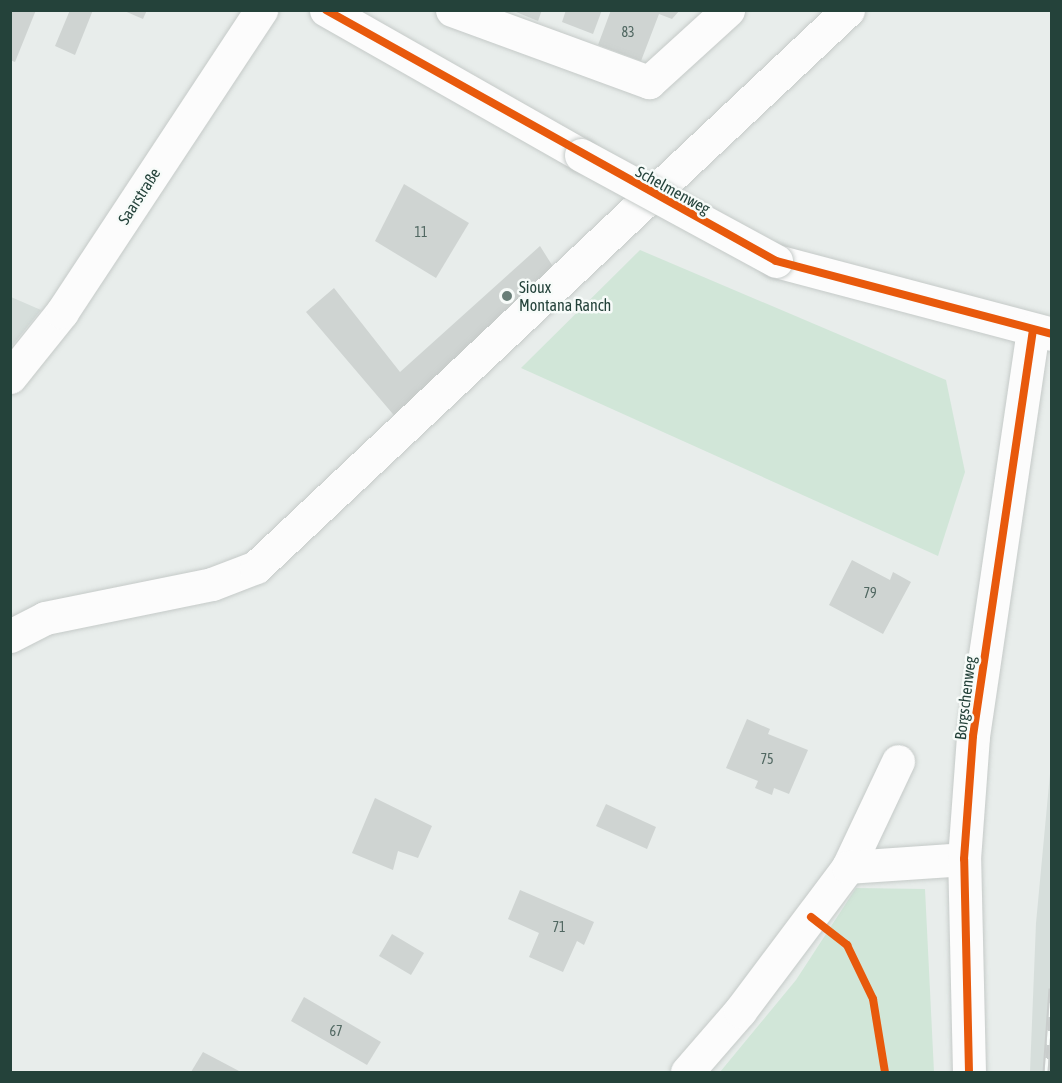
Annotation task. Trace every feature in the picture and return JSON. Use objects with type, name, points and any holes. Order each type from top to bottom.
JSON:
[{"type":"street","name":"Saarstraße","points":[[10,377],[62,312],[261,10]]},
{"type":"street","name":"Schelmenweg","points":[[326,10],[581,155],[776,261],[1042,332]]},
{"type":"street","points":[[452,10],[649,82],[728,10]]},
{"type":"street","points":[[10,636],[45,618],[212,584],[256,567],[848,10]]},
{"type":"street","name":"Borgschenweg","points":[[969,1072],[964,859],[973,736],[1042,332]]},
{"type":"street","points":[[687,1072],[740,1011],[848,867],[898,761]]},
{"type":"street","points":[[848,867],[964,859]]},
{"type":"shaded area","points":[[11,297],[41,310],[11,347]]},
{"type":"shaded area","points":[[1051,763],[1051,1072],[1030,1072],[1036,923]]},
{"type":"green space","points":[[640,250],[946,380],[965,472],[938,556],[521,368]]},
{"type":"green space","points":[[856,888],[925,889],[934,1072],[720,1072],[796,980]]},
{"type":"building","points":[[10,10],[36,10],[15,62],[10,60]]},
{"type":"building","points":[[70,10],[93,10],[75,55],[55,46]]},
{"type":"building","points":[[122,10],[147,10],[143,19]]},
{"type":"building","points":[[511,10],[542,10],[538,21]]},
{"type":"building","points":[[566,10],[602,10],[593,34],[562,22]]},
{"type":"building","points":[[611,10],[680,10],[672,19],[659,14],[641,61],[598,45]]},
{"type":"building","points":[[404,184],[469,223],[436,278],[375,241]]},
{"type":"building","points":[[540,246],[557,273],[398,420],[306,312],[334,288],[400,372]]},
{"type":"building","points":[[852,560],[890,580],[893,572],[911,582],[883,634],[829,605]]},
{"type":"building","points":[[747,719],[770,729],[768,734],[808,750],[789,794],[774,788],[772,795],[755,788],[758,781],[726,768]]},
{"type":"building","points":[[375,798],[432,826],[418,858],[398,851],[393,870],[352,853]]},
{"type":"building","points":[[606,804],[656,827],[647,849],[596,826]]},
{"type":"building","points":[[520,890],[594,922],[584,945],[577,941],[563,972],[529,957],[539,933],[508,919]]},
{"type":"building","points":[[392,934],[424,953],[411,975],[379,956]]},
{"type":"building","points":[[304,997],[381,1042],[367,1065],[291,1021]]},
{"type":"building","points":[[203,1052],[239,1071],[191,1072]]},
{"type":"railway","points":[[1046,1072],[1052,988]]},
{"type":"cycle path","points":[[326,10],[776,261],[1052,334]]},
{"type":"cycle path","points":[[969,1072],[964,859],[973,736],[1033,330]]},
{"type":"cycle path","points":[[811,917],[847,945],[873,999],[885,1072]]},
{"type":"place","name":"Sioux Montana Ranch","points":[[507,296]]}]
